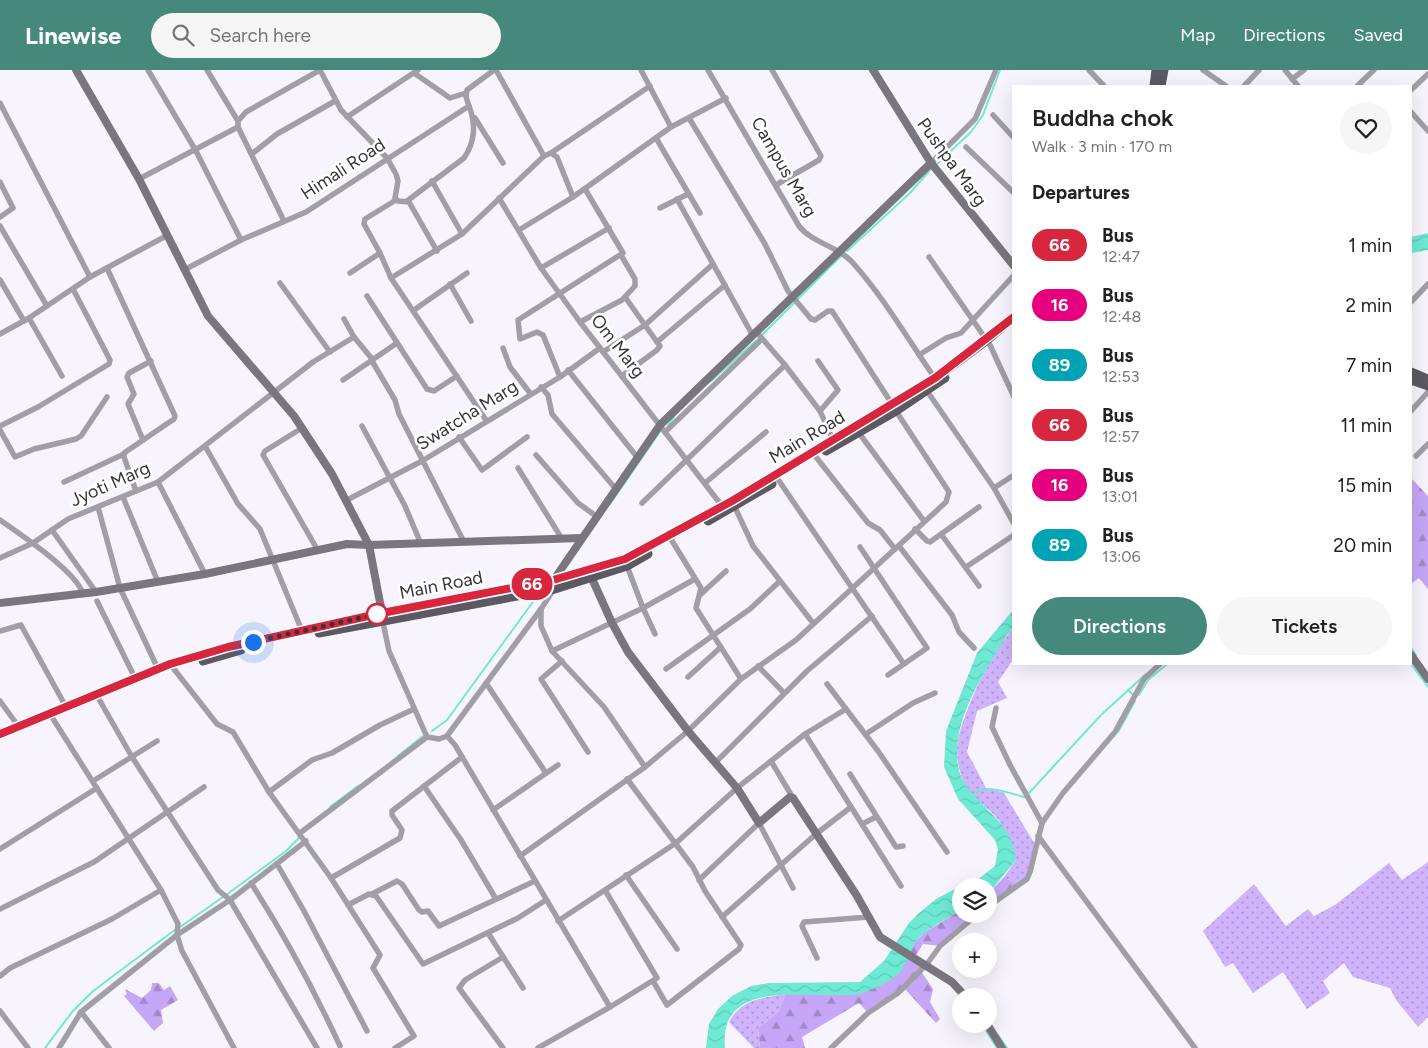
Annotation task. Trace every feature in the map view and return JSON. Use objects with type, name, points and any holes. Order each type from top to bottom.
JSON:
[{"type":"main road","points":[[1154,85],[1156,70]]},
{"type":"main road","points":[[1161,85],[1164,70]]},
{"type":"main road","name":"Main Road","points":[[988,343],[1012,319]]},
{"type":"main road","name":"Main Road","points":[[777,477],[859,433],[936,381],[1012,325]]},
{"type":"main road","points":[[1412,372],[1428,379]]},
{"type":"main road","points":[[1412,380],[1428,386]]},
{"type":"main road","name":"Main Road","points":[[0,734],[228,647],[302,631],[554,584],[590,573],[670,538],[733,504],[833,440],[927,391],[936,381]]},
{"type":"main road","name":"Main Road","points":[[554,584],[563,577],[627,566],[722,506],[733,504]]},
{"type":"main road","name":"Main Road","points":[[0,739],[66,707],[97,696],[158,669],[382,617]]},
{"type":"street","points":[[76,70],[139,180],[208,316],[274,392],[302,428],[347,500],[369,546],[389,651],[427,737]]},
{"type":"street","points":[[148,70],[196,150],[241,240]]},
{"type":"street","points":[[206,70],[238,124],[284,221]]},
{"type":"street","points":[[139,180],[196,150],[238,124],[246,112],[320,70],[336,101],[347,117],[358,126],[387,158],[398,177],[396,200]]},
{"type":"street","points":[[347,117],[416,72],[450,98],[466,93],[495,70],[544,156]]},
{"type":"street","points":[[641,70],[671,127]]},
{"type":"street","name":"Campus Marg","points":[[708,70],[802,230],[840,252],[852,262],[936,381]]},
{"type":"street","points":[[772,70],[820,156],[819,160],[776,186]]},
{"type":"street","name":"Pushpa Marg","points":[[873,70],[931,163],[1012,264]]},
{"type":"street","points":[[300,833],[427,737],[439,739],[447,736],[541,609],[581,538],[637,457],[663,428],[758,336],[792,298],[976,119],[996,70]]},
{"type":"street","points":[[1089,70],[1103,85]]},
{"type":"street","points":[[1204,70],[1225,85]]},
{"type":"street","points":[[1245,85],[1259,70]]},
{"type":"street","points":[[1285,70],[1297,85]]},
{"type":"street","points":[[1292,79],[1304,70]]},
{"type":"street","points":[[1358,85],[1374,70]]},
{"type":"street","points":[[1412,89],[1428,72]]},
{"type":"street","points":[[391,278],[462,234],[544,156],[650,86]]},
{"type":"street","points":[[466,93],[473,116],[474,133],[469,150],[464,158],[407,200],[396,200],[365,219],[364,224],[391,278],[486,420]]},
{"type":"street","points":[[519,230],[585,189],[671,127],[726,98]]},
{"type":"street","points":[[252,153],[277,134],[336,101]]},
{"type":"street","points":[[0,104],[90,277]]},
{"type":"street","name":"Himali Road","points":[[184,270],[241,240],[323,202],[387,158],[470,106]]},
{"type":"street","points":[[1412,113],[1428,131]]},
{"type":"street","points":[[993,115],[1012,136]]},
{"type":"street","points":[[473,116],[503,162]]},
{"type":"street","points":[[520,856],[644,767],[688,732],[741,679],[796,640],[946,502],[948,492],[832,311],[828,311],[815,320],[811,319],[792,298],[765,244],[689,118]]},
{"type":"street","points":[[656,138],[700,213]]},
{"type":"street","points":[[966,147],[1012,191]]},
{"type":"street","points":[[551,153],[557,157],[573,197]]},
{"type":"street","points":[[432,181],[462,234]]},
{"type":"street","points":[[0,182],[13,208],[0,217]]},
{"type":"street","points":[[560,377],[542,335],[537,332],[520,339],[518,320],[621,255],[623,250],[585,189]]},
{"type":"street","points":[[660,208],[688,194]]},
{"type":"street","name":"Om Marg","points":[[499,198],[542,268],[580,322],[722,506]]},
{"type":"street","points":[[677,199],[725,285],[758,336],[785,365],[820,411],[833,440]]},
{"type":"street","points":[[407,200],[437,251]]},
{"type":"street","points":[[0,226],[47,306]]},
{"type":"street","points":[[542,268],[609,228]]},
{"type":"street","points":[[0,334],[27,320],[90,277],[166,236]]},
{"type":"street","points":[[350,273],[380,253]]},
{"type":"street","points":[[580,322],[625,297],[636,282],[621,255]]},
{"type":"street","points":[[929,258],[988,343],[1012,393]]},
{"type":"street","name":"Swatcha Marg","points":[[347,500],[422,461],[530,393],[560,377],[568,370],[644,325],[713,264]]},
{"type":"street","points":[[64,482],[124,454],[175,417],[107,268]]},
{"type":"street","points":[[414,310],[467,273]]},
{"type":"street","points":[[919,355],[946,338],[961,333],[1012,276]]},
{"type":"street","points":[[0,280],[62,376]]},
{"type":"street","points":[[280,283],[330,352]]},
{"type":"street","points":[[450,284],[471,321]]},
{"type":"street","points":[[1412,301],[1428,284]]},
{"type":"street","points":[[657,342],[725,285]]},
{"type":"street","points":[[73,289],[110,360],[110,364],[0,428],[15,457],[34,449],[76,439],[81,436],[107,397]]},
{"type":"street","points":[[367,296],[429,390],[434,391],[457,376]]},
{"type":"street","points":[[622,376],[660,346],[625,297]]},
{"type":"street","points":[[344,319],[354,337],[372,360],[395,400],[399,414],[464,542]]},
{"type":"street","name":"Jyoti Marg","points":[[0,558],[33,543],[68,519],[158,482],[274,392],[354,337]]},
{"type":"street","points":[[343,380],[397,343]]},
{"type":"street","points":[[503,348],[510,366],[530,393]]},
{"type":"street","points":[[143,440],[128,404],[134,394],[127,377],[129,373],[151,361]]},
{"type":"street","points":[[818,361],[838,390],[820,411]]},
{"type":"street","points":[[642,503],[785,365]]},
{"type":"street","points":[[568,370],[637,457]]},
{"type":"street","points":[[541,387],[548,395],[552,414],[615,488]]},
{"type":"street","points":[[927,391],[994,488],[1012,520]]},
{"type":"street","points":[[1412,409],[1428,392]]},
{"type":"street","points":[[362,426],[391,477],[421,544]]},
{"type":"street","points":[[302,428],[265,451],[263,455],[317,549]]},
{"type":"street","points":[[706,483],[766,432]]},
{"type":"street","points":[[859,433],[924,521]]},
{"type":"street","points":[[459,437],[482,470],[527,437]]},
{"type":"street","points":[[1416,456],[1428,444]]},
{"type":"street","points":[[205,446],[238,504],[260,529],[275,561],[302,631]]},
{"type":"street","points":[[124,454],[136,491]]},
{"type":"street","points":[[536,455],[578,503],[596,516]]},
{"type":"street","points":[[816,457],[868,523],[878,528],[897,547],[952,616],[959,632],[974,648]]},
{"type":"street","points":[[518,468],[562,539]]},
{"type":"street","points":[[994,488],[1012,476]]},
{"type":"street","points":[[777,477],[904,664]]},
{"type":"street","points":[[158,482],[205,574]]},
{"type":"street","points":[[123,496],[158,582]]},
{"type":"street","points":[[733,504],[753,546],[813,623]]},
{"type":"street","points":[[98,506],[120,588],[158,669]]},
{"type":"street","points":[[915,529],[929,542],[979,507]]},
{"type":"street","points":[[0,520],[33,543],[65,571],[82,589],[83,594]]},
{"type":"street","points":[[52,530],[96,596],[136,678]]},
{"type":"street","points":[[942,534],[979,586]]},
{"type":"street","points":[[0,603],[83,594],[96,596],[120,588],[275,561],[317,549],[347,544],[369,546],[581,538]]},
{"type":"street","points":[[670,538],[701,588],[701,594]]},
{"type":"street","points":[[966,567],[1012,538]]},
{"type":"street","points":[[860,547],[927,648],[888,675]]},
{"type":"street","points":[[627,566],[655,634]]},
{"type":"street","points":[[726,570],[701,594],[696,602],[696,608],[741,679]]},
{"type":"street","points":[[590,573],[612,624],[628,652],[688,732],[737,788],[759,823],[793,888]]},
{"type":"street","points":[[552,651],[612,624],[695,579]]},
{"type":"street","points":[[666,669],[750,609],[780,581]]},
{"type":"street","points":[[541,609],[541,626],[552,651],[604,707],[644,767]]},
{"type":"street","points":[[715,763],[784,692],[872,616]]},
{"type":"street","points":[[0,631],[21,625],[66,707]]},
{"type":"street","points":[[688,677],[721,647]]},
{"type":"street","points":[[1412,656],[1428,679]]},
{"type":"street","points":[[562,661],[541,679],[588,752]]},
{"type":"street","points":[[997,900],[1026,879],[1030,872],[1042,823],[1063,793],[1115,732],[1144,679],[1159,665]]},
{"type":"street","points":[[758,666],[784,692]]},
{"type":"street","points":[[172,667],[217,724],[233,732],[270,792],[306,841],[380,954],[373,968],[414,1036],[395,1048]]},
{"type":"street","points":[[486,683],[546,773]]},
{"type":"street","points":[[827,684],[866,734],[947,852]]},
{"type":"street","points":[[866,734],[913,703],[935,693]]},
{"type":"street","points":[[97,696],[132,757],[219,892],[230,900],[317,1048]]},
{"type":"street","points":[[0,701],[19,727]]},
{"type":"street","points":[[996,708],[992,727],[1010,765],[1042,823]]},
{"type":"street","points":[[270,792],[312,760],[349,745],[380,726],[414,709]]},
{"type":"street","points":[[558,920],[676,843],[737,788],[805,734],[846,709]]},
{"type":"street","points":[[51,715],[161,890],[178,924],[177,935],[182,950],[234,1048]]},
{"type":"street","points":[[805,734],[901,886]]},
{"type":"street","points":[[447,736],[462,757],[610,1007]]},
{"type":"street","points":[[92,781],[157,741]]},
{"type":"street","points":[[331,878],[400,838],[402,830],[392,815],[392,811],[462,757]]},
{"type":"street","points":[[771,761],[857,896],[876,931],[887,941],[927,964],[958,988]]},
{"type":"street","points":[[493,810],[558,765]]},
{"type":"street","points":[[850,774],[896,847],[903,846]]},
{"type":"street","points":[[627,779],[676,843],[740,944],[739,949],[667,1006],[653,981]]},
{"type":"street","points":[[424,786],[462,840],[496,899]]},
{"type":"street","points":[[0,909],[94,862],[204,787]]},
{"type":"street","points":[[0,849],[97,788]]},
{"type":"street","points":[[699,880],[759,823],[790,797],[793,798]]},
{"type":"street","points":[[722,918],[781,864],[851,807]]},
{"type":"street","points":[[862,824],[876,817]]},
{"type":"street","points":[[1038,836],[1195,1048]]},
{"type":"street","points":[[59,1048],[81,1012],[177,935],[230,900],[306,841]]},
{"type":"street","points":[[277,864],[367,1030]]},
{"type":"street","points":[[626,875],[677,949]]},
{"type":"street","points":[[348,905],[398,881],[419,910],[422,912],[428,911],[439,926],[535,881]]},
{"type":"street","points":[[251,884],[285,937],[317,997],[340,1046]]},
{"type":"street","points":[[0,976],[10,968],[112,919],[161,890]]},
{"type":"street","points":[[538,1048],[657,978],[605,890]]},
{"type":"street","points":[[372,894],[423,964],[488,932],[546,900]]},
{"type":"street","points":[[817,958],[802,926],[804,922],[868,918]]},
{"type":"street","points":[[831,1048],[868,1013],[898,993],[927,964],[940,946],[967,923]]},
{"type":"street","points":[[488,932],[523,988]]},
{"type":"street","points":[[503,957],[465,980],[459,988],[503,1048]]},
{"type":"street","points":[[0,1011],[28,1048]]},
{"type":"street","points":[[81,1012],[109,1048]]},
{"type":"street","points":[[993,1033],[1002,1048]]},
{"type":"shaded area","points":[[1012,630],[1012,661],[998,682],[1007,698],[977,711],[967,752],[986,788],[1004,793],[1036,846],[1030,872],[1020,886],[1004,877],[1016,860],[1009,840],[999,821],[968,790],[959,769],[957,758],[958,740],[966,713],[988,665]]},
{"type":"shaded area","points":[[1428,862],[1428,1017],[1418,1027],[1396,1000],[1390,988],[1353,977],[1344,963],[1323,981],[1330,993],[1307,1009],[1283,972],[1253,993],[1233,963],[1225,967],[1203,931],[1254,884],[1286,926],[1308,909],[1314,916],[1335,905],[1389,863],[1402,880]]},
{"type":"shaded area","points":[[786,994],[778,1012],[758,1028],[760,1048],[754,1048],[729,1022],[734,1014],[746,1004]]},
{"type":"green space","points":[[1412,479],[1428,496],[1428,589],[1419,578],[1412,583]]},
{"type":"green space","points":[[1004,877],[1020,886],[997,901],[997,884]]},
{"type":"green space","points":[[952,916],[952,923],[967,923],[955,933],[952,933],[952,936],[940,946],[923,944],[915,957],[927,964],[921,971],[933,989],[930,1002],[940,1019],[936,1023],[904,988],[868,1013],[859,1003],[802,1037],[805,1048],[760,1048],[758,1028],[778,1012],[786,994],[859,994],[899,973],[915,942],[925,932]]},
{"type":"green space","points":[[152,983],[159,983],[164,990],[170,986],[178,1000],[161,1010],[163,1023],[154,1031],[124,996],[127,994],[125,989],[142,998],[151,990]]},
{"type":"water","points":[[1428,233],[1428,250],[1412,253],[1412,237]]},
{"type":"water","points":[[1012,611],[1012,630],[1007,635],[972,697],[960,731],[957,748],[961,777],[971,792],[1005,830],[1015,851],[1016,860],[997,883],[997,878],[980,878],[995,866],[998,849],[995,840],[958,799],[944,767],[946,731],[977,653]]},
{"type":"water","points":[[952,891],[952,915],[917,940],[902,969],[891,979],[859,994],[774,995],[753,1000],[737,1009],[727,1024],[725,1048],[706,1048],[709,1024],[718,1009],[732,996],[751,986],[769,983],[860,982],[884,961],[909,923],[936,899]]},
{"type":"waterway","points":[[936,165],[971,132],[983,115],[1000,70]]},
{"type":"waterway","points":[[847,251],[910,193],[930,170]]},
{"type":"waterway","points":[[711,381],[758,339],[841,256]]},
{"type":"waterway","points":[[668,425],[674,417]]},
{"type":"waterway","points":[[610,504],[661,430]]},
{"type":"waterway","points":[[432,731],[447,720],[535,599],[541,596]]},
{"type":"waterway","points":[[1412,649],[1416,655]]},
{"type":"waterway","points":[[1139,695],[1148,680],[1166,665]]},
{"type":"waterway","points":[[1412,665],[1428,687]]},
{"type":"waterway","points":[[1029,793],[1101,715],[1146,674]]},
{"type":"waterway","points":[[1128,690],[1132,694]]},
{"type":"waterway","points":[[1118,732],[1135,701]]},
{"type":"waterway","points":[[398,756],[423,736]]},
{"type":"waterway","points":[[330,807],[358,786]]},
{"type":"waterway","points":[[972,796],[977,792],[990,789],[1024,797]]},
{"type":"waterway","points":[[226,895],[286,851],[300,837]]},
{"type":"waterway","points":[[180,927],[223,897]]},
{"type":"waterway","points":[[45,1048],[72,1012],[93,991],[176,929]]},
{"type":"waterway","points":[[988,1033],[997,1048]]},
{"type":"waterway","points":[[998,1035],[1007,1048]]},
{"type":"bus line","name":"66","points":[[0,734],[170,664],[228,647],[382,613],[553,580],[625,559],[732,501],[935,378],[986,341],[1012,319]]},
{"type":"route","points":[[253,642],[382,613],[377,614]]}]
